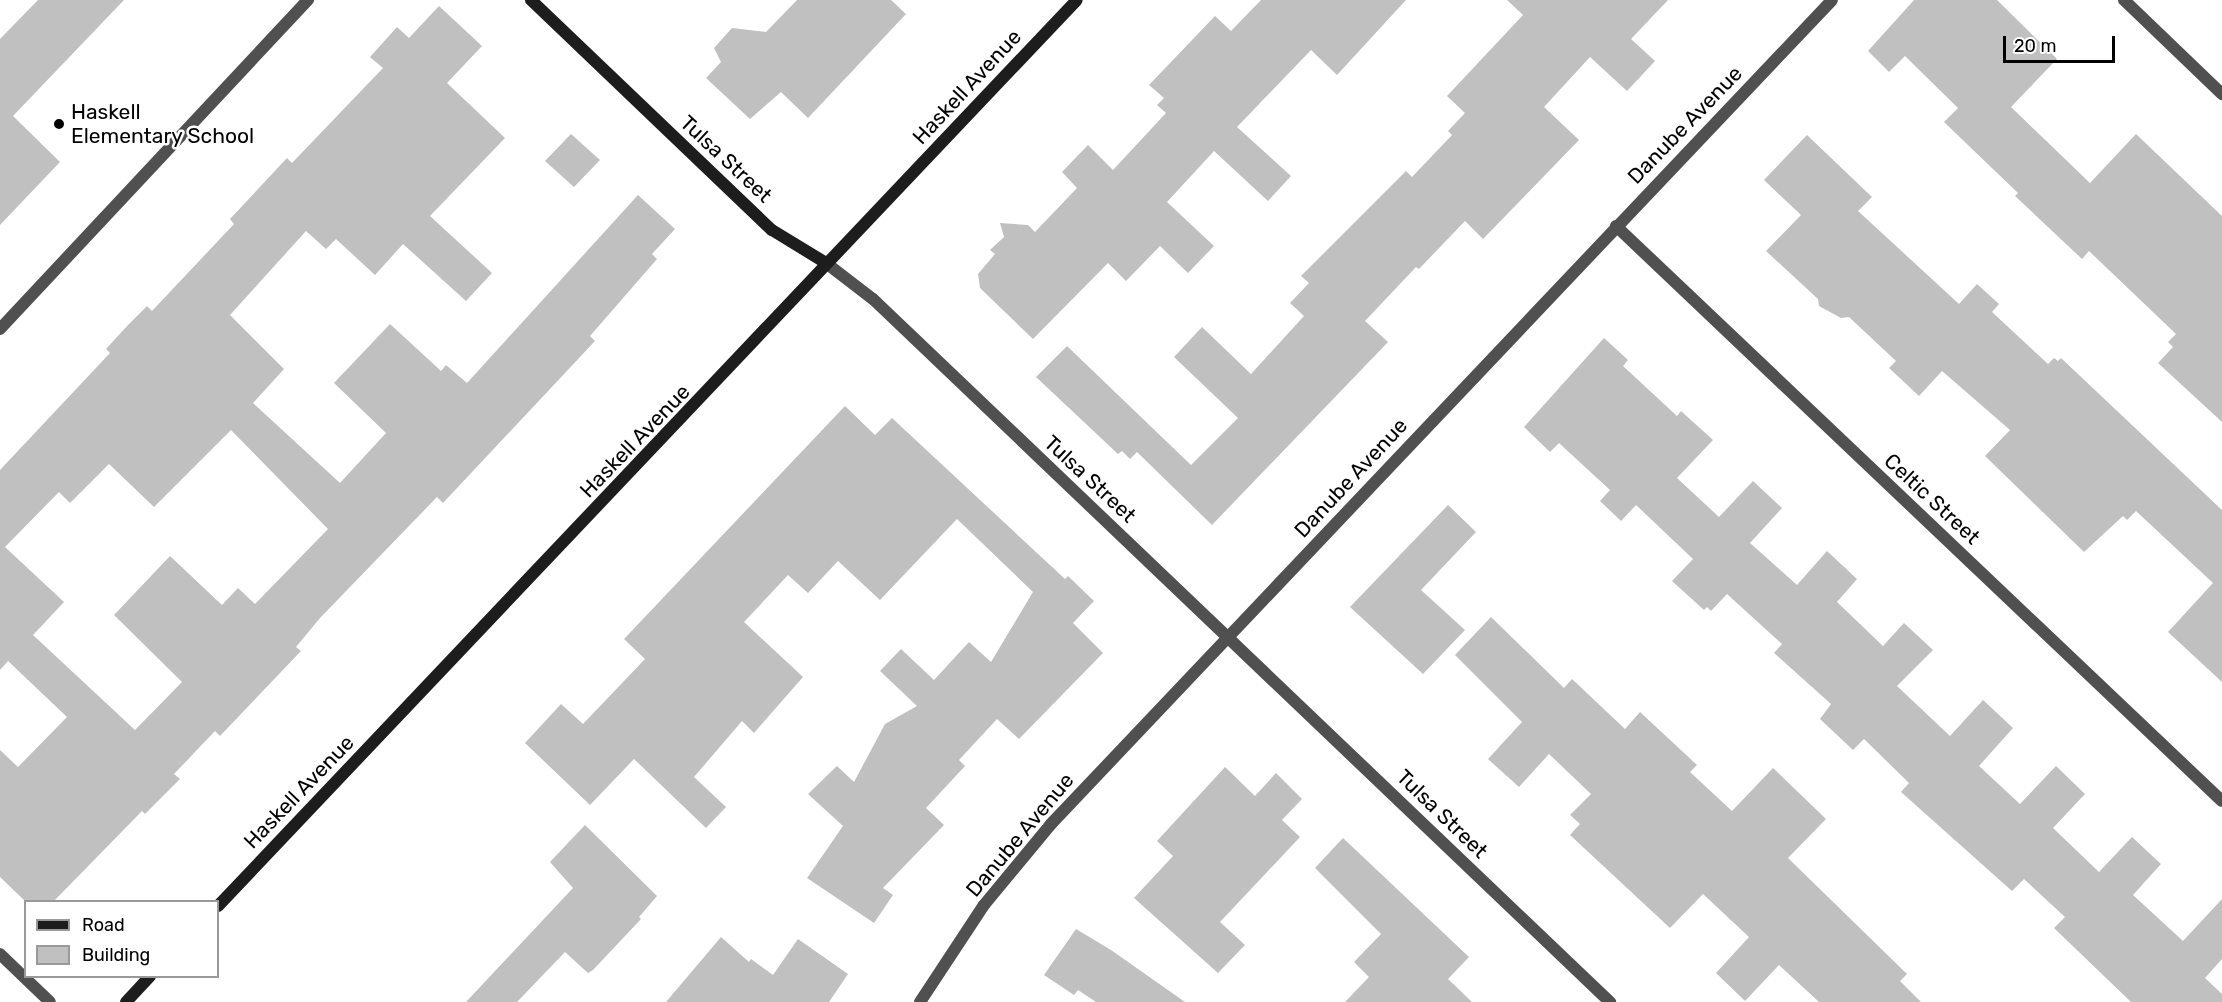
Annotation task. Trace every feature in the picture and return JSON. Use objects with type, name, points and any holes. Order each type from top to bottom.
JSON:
[{"type":"main road","name":"Tulsa Street","points":[[531,0],[772,230],[826,263]]},
{"type":"main road","name":"Haskell Avenue","points":[[219,905],[1077,0]]},
{"type":"main road","points":[[126,1002],[148,978]]},
{"type":"street","points":[[0,329],[308,0]]},
{"type":"street","name":"Danube Avenue","points":[[920,1002],[984,906],[1051,824],[1616,226],[1833,0]]},
{"type":"street","points":[[2124,0],[2222,94]]},
{"type":"street","name":"Celtic Street","points":[[1616,226],[2222,801]]},
{"type":"street","name":"Tulsa Street","points":[[826,263],[873,299],[1610,1002]]},
{"type":"street","points":[[0,954],[24,977]]},
{"type":"street","points":[[25,978],[50,1002]]},
{"type":"building","points":[[38,0],[124,0],[13,116],[60,162],[0,225],[0,39]]},
{"type":"building","points":[[797,0],[891,0],[906,14],[808,118],[781,92],[750,119],[706,78],[721,62],[714,48],[732,28],[766,32]]},
{"type":"building","points":[[1261,0],[1406,0],[1337,75],[1311,50],[1237,127],[1291,176],[1268,201],[1214,151],[1167,202],[1214,246],[1188,273],[1160,246],[1126,281],[1108,263],[1033,339],[980,288],[978,274],[995,254],[990,250],[1004,237],[1000,223],[1028,225],[1035,232],[1077,188],[1062,172],[1088,145],[1113,170],[1166,113],[1157,105],[1164,98],[1149,85],[1215,16],[1231,31]]},
{"type":"building","points":[[1507,0],[1668,0],[1631,39],[1655,61],[1627,91],[1590,57],[1544,107],[1579,140],[1483,239],[1465,221],[1419,269],[1416,267],[1365,321],[1388,342],[1212,525],[1137,452],[1130,459],[1122,451],[1118,454],[1036,377],[1067,346],[1191,465],[1238,418],[1174,357],[1202,327],[1251,374],[1304,316],[1290,303],[1309,283],[1301,276],[1406,171],[1412,177],[1452,135],[1448,131],[1465,113],[1447,96],[1523,15]]},
{"type":"building","points":[[1914,0],[1997,0],[2057,59],[2011,107],[2090,183],[2136,134],[2222,216],[2222,422],[2158,363],[2173,347],[2168,342],[2176,334],[2089,251],[2082,259],[2015,196],[2018,193],[1944,122],[1958,108],[1905,56],[1889,72],[1868,51]]},
{"type":"building","points":[[439,6],[482,46],[447,83],[505,138],[430,216],[492,273],[466,301],[403,244],[375,275],[336,239],[326,249],[306,231],[230,315],[284,369],[253,403],[340,483],[386,433],[334,383],[390,324],[441,371],[446,365],[467,383],[638,195],[675,229],[652,254],[657,259],[590,336],[595,341],[443,503],[437,497],[320,618],[296,647],[301,651],[220,736],[215,731],[174,774],[180,779],[145,814],[142,811],[55,900],[24,900],[0,877],[0,750],[18,767],[67,717],[8,661],[0,670],[0,470],[110,353],[106,349],[128,325],[147,306],[152,311],[234,224],[230,219],[287,158],[292,163],[383,68],[370,57],[397,27],[409,38]],"holes":[[[231,430],[328,529],[255,604],[238,588],[222,605],[170,556],[114,615],[182,682],[135,730],[33,635],[64,602],[5,547],[59,492],[70,503],[109,464],[154,507]]]},
{"type":"building","points":[[571,134],[600,160],[574,187],[545,161]]},
{"type":"building","points":[[1807,135],[1872,197],[1858,211],[1959,304],[1977,284],[1999,304],[1992,312],[2048,364],[2054,358],[2058,361],[2061,358],[2222,510],[2222,682],[2168,632],[2213,583],[2136,511],[2127,520],[2123,516],[2084,552],[1985,456],[2010,430],[1942,371],[1919,396],[1889,368],[1896,361],[1849,317],[1841,318],[1819,306],[1818,299],[1766,251],[1801,215],[1764,180]]},
{"type":"building","points":[[1604,338],[1628,360],[1623,366],[1677,416],[1681,411],[1713,440],[1677,478],[1719,517],[1753,481],[1782,508],[1750,543],[1797,585],[1827,551],[1857,579],[1837,602],[1883,646],[1904,623],[1933,650],[1897,686],[1950,736],[1983,700],[2013,728],[1979,766],[2020,804],[2056,766],[2085,794],[2053,828],[2099,872],[2132,837],[2161,864],[2133,895],[2183,941],[2222,899],[2222,959],[2205,978],[2222,994],[2222,1002],[2131,1002],[2054,928],[2065,917],[2024,879],[2012,891],[1901,792],[1909,783],[1864,739],[1853,750],[1820,719],[1831,704],[1774,653],[1782,644],[1727,594],[1711,611],[1707,607],[1704,610],[1672,581],[1693,559],[1636,505],[1621,521],[1600,501],[1610,490],[1559,443],[1550,452],[1524,427]]},
{"type":"building","points":[[845,406],[875,435],[892,418],[1065,579],[1068,576],[1094,601],[1073,623],[1103,653],[1019,739],[997,719],[959,760],[965,766],[926,808],[944,825],[883,888],[893,895],[874,923],[807,878],[843,826],[808,794],[837,766],[854,782],[885,724],[917,706],[880,671],[901,649],[934,680],[969,642],[991,662],[1033,592],[957,519],[880,600],[838,561],[808,593],[788,575],[744,622],[803,677],[754,733],[742,721],[694,777],[726,807],[706,828],[634,759],[590,805],[525,743],[561,704],[583,724],[645,659],[624,639]]},
{"type":"building","points":[[1448,505],[1476,532],[1421,590],[1465,630],[1423,674],[1350,607]]},
{"type":"building","points":[[1491,617],[1564,688],[1572,679],[1625,729],[1640,712],[1697,765],[1690,772],[1732,811],[1773,768],[1826,819],[1788,858],[1907,974],[1900,981],[1921,1002],[1819,1002],[1779,965],[1745,1001],[1716,973],[1749,937],[1703,894],[1670,928],[1570,835],[1580,824],[1570,815],[1591,794],[1549,754],[1519,787],[1488,759],[1522,722],[1455,655]]},
{"type":"building","points":[[1225,767],[1255,796],[1276,773],[1302,799],[1282,820],[1300,837],[1220,922],[1245,945],[1218,973],[1134,898],[1173,856],[1157,841]]},
{"type":"building","points":[[585,825],[657,896],[639,917],[641,919],[588,973],[565,952],[517,1002],[466,1002],[573,888],[550,862]]},
{"type":"building","points":[[1343,838],[1469,957],[1448,979],[1472,1002],[1345,1002],[1369,977],[1354,962],[1381,934],[1315,868]]},
{"type":"building","points":[[1076,929],[1111,950],[1185,1002],[1096,1002],[1078,990],[1074,995],[1044,975]]},
{"type":"building","points":[[721,937],[749,962],[751,959],[773,975],[798,939],[848,974],[829,1002],[666,1002]]},
{"type":"place","name":"Haskell Elementary School","points":[[59,124]]}]
